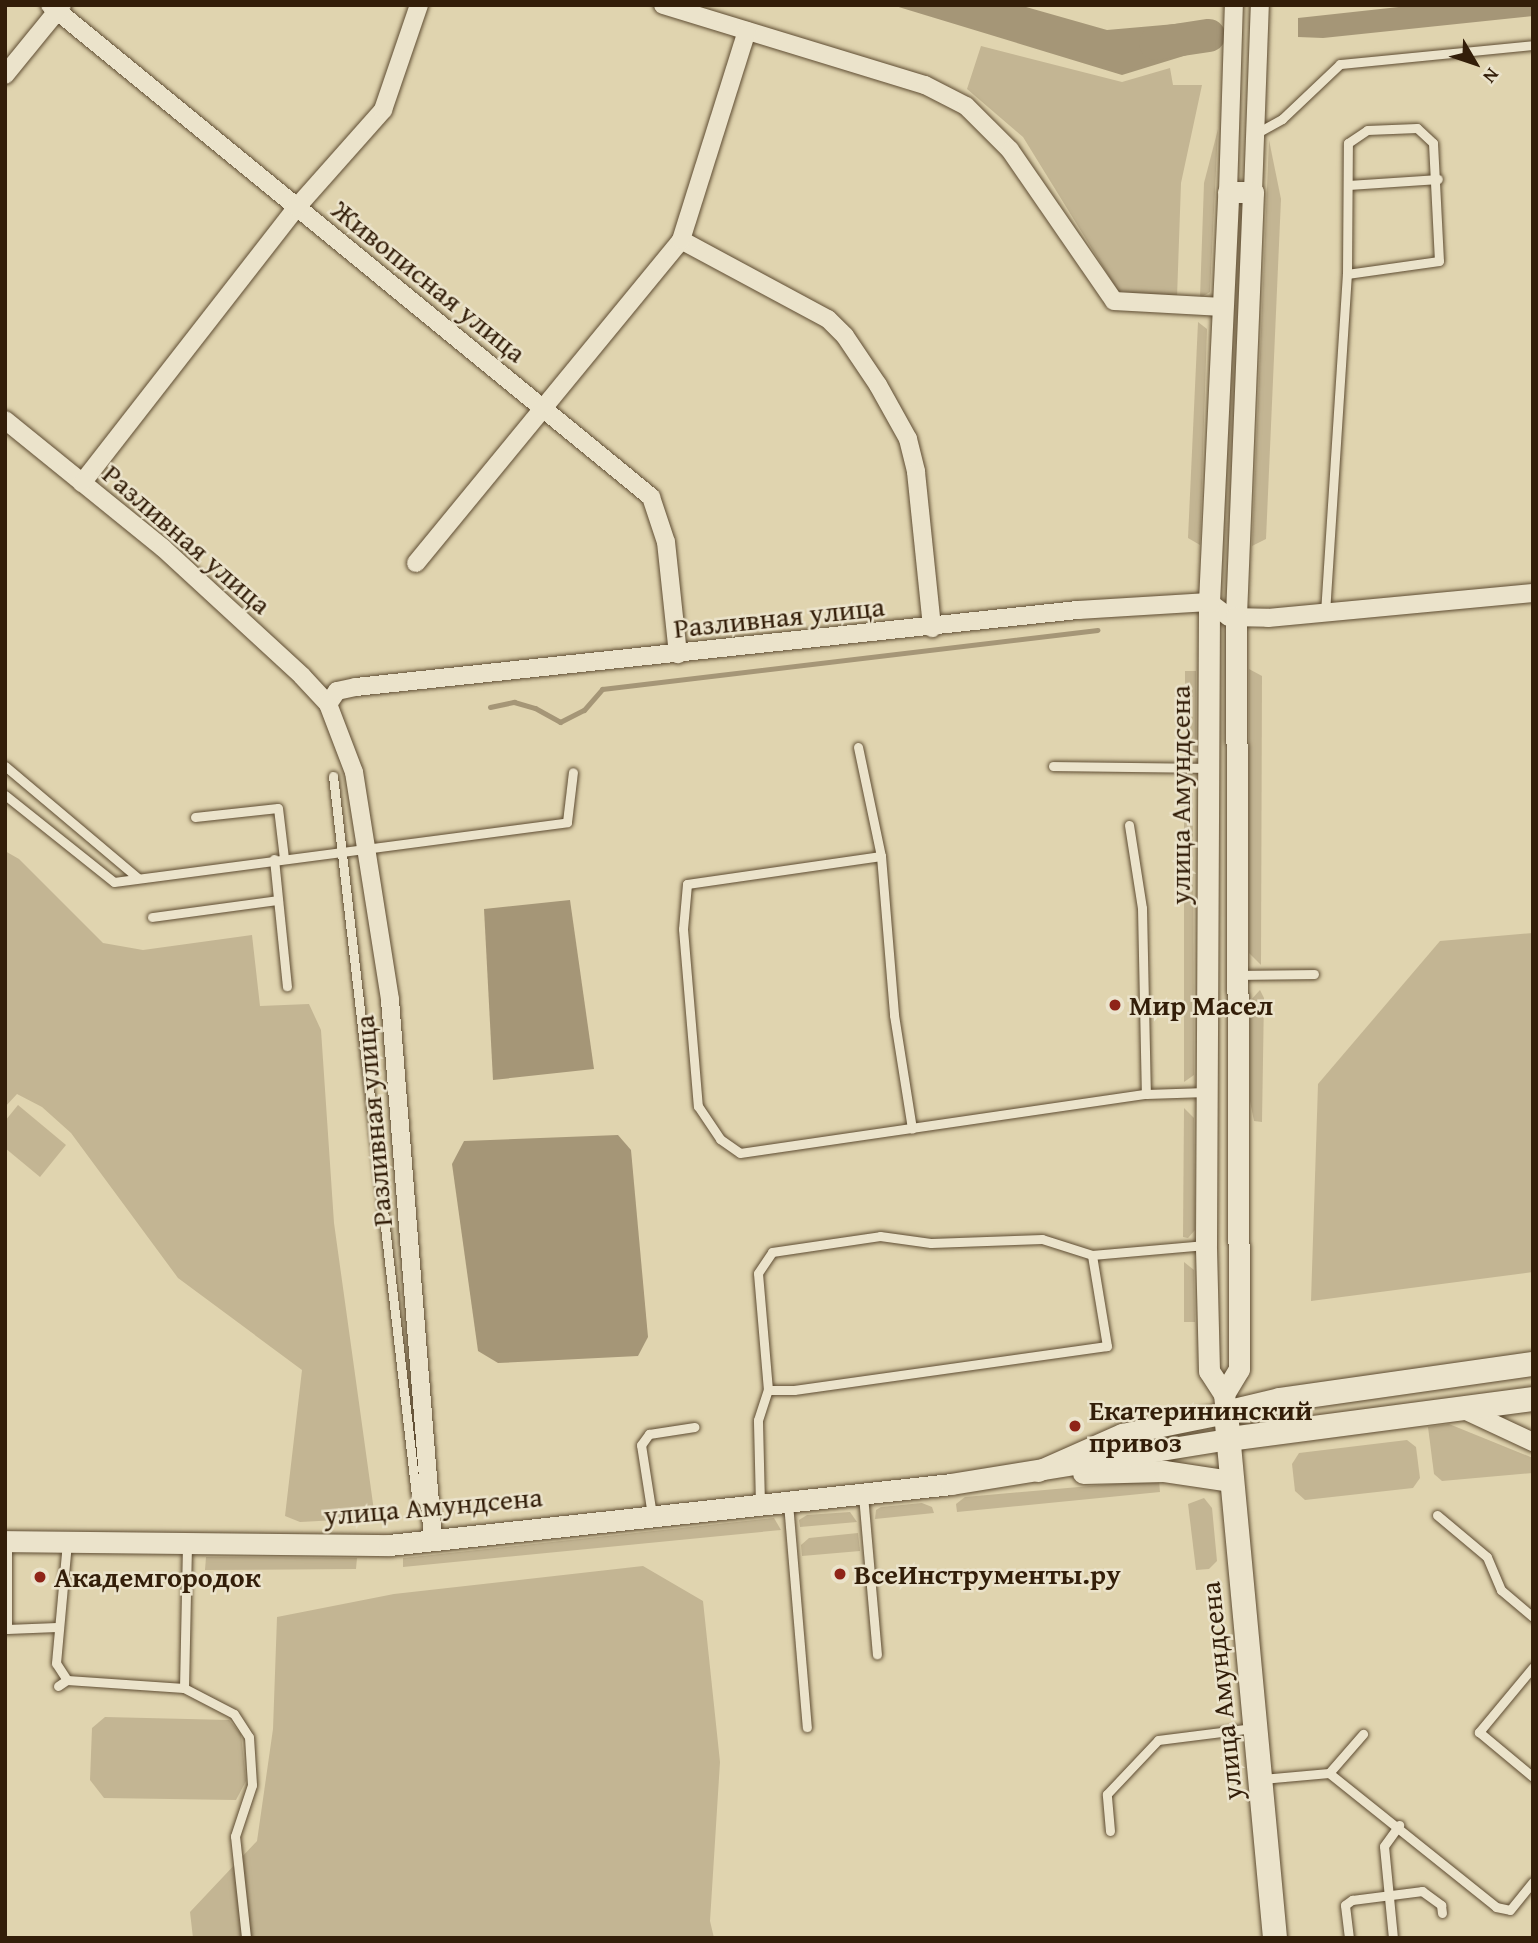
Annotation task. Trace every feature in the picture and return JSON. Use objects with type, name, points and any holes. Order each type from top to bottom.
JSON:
[{"type":"main road","points":[[1225,1403],[1531,1362]]},
{"type":"main road","points":[[1228,1438],[1533,1399]]},
{"type":"main road","name":"улица Амундсена","points":[[1225,1403],[1275,1938]]},
{"type":"street","points":[[82,482],[297,207],[383,110],[419,5]]},
{"type":"street","points":[[663,5],[925,85],[966,106],[1010,150],[1114,301],[1223,307]]},
{"type":"street","name":"улица Амундсена","points":[[1225,1403],[1209,1371],[1206,1245],[1211,768],[1209,602],[1234,80],[1234,5]]},
{"type":"street","name":"улица Амундсена","points":[[1225,1403],[1239,1369],[1236,617],[1260,5]]},
{"type":"street","points":[[5,75],[56,7]]},
{"type":"street","name":"Живописная улица","points":[[56,7],[651,497],[666,542],[678,654]]},
{"type":"street","points":[[416,563],[681,240],[747,31]]},
{"type":"street","points":[[1228,192],[1253,192]]},
{"type":"street","points":[[681,240],[828,318],[845,335],[878,385],[908,439],[916,472],[932,628]]},
{"type":"street","name":"Разливная улица","points":[[5,421],[163,548],[328,704],[354,772],[390,1000],[433,1540]]},
{"type":"street","points":[[1209,602],[1236,617],[1325,613],[1533,593]]},
{"type":"street","name":"Разливная улица","points":[[328,704],[337,691],[356,687],[932,628],[1078,610],[1209,602]]},
{"type":"street","points":[[1048,1469],[1122,1434],[1225,1403]]},
{"type":"street","points":[[1460,1408],[1533,1442]]},
{"type":"street","points":[[863,1494],[1048,1469],[1228,1438]]},
{"type":"street","points":[[1048,1469],[1093,1475],[1181,1472],[1231,1481]]},
{"type":"street","name":"улица Амундсена","points":[[6,1541],[352,1547],[863,1494]]},
{"type":"lane","points":[[1255,134],[1282,119],[1340,64],[1533,45]]},
{"type":"lane","points":[[1325,613],[1347,274],[1348,144],[1367,130],[1417,128],[1427,134],[1438,179],[1439,261],[1347,274]]},
{"type":"lane","points":[[1349,186],[1438,179]]},
{"type":"lane","points":[[859,747],[881,856],[894,1015],[912,1129]]},
{"type":"lane","points":[[5,766],[138,878]]},
{"type":"lane","points":[[1053,766],[1211,768]]},
{"type":"lane","points":[[5,795],[114,882],[365,846],[567,822],[573,772]]},
{"type":"lane","points":[[333,776],[338,850],[416,1495],[431,1509]]},
{"type":"lane","points":[[195,817],[278,807],[278,900],[287,985]]},
{"type":"lane","points":[[1129,825],[1142,908],[1146,1094]]},
{"type":"lane","points":[[881,856],[687,884],[683,929],[698,1106],[720,1139],[740,1153],[1146,1094],[1208,1092]]},
{"type":"lane","points":[[152,917],[278,900]]},
{"type":"lane","points":[[1237,975],[1314,974]]},
{"type":"lane","points":[[760,1504],[758,1420],[768,1390],[758,1273],[772,1252],[880,1236],[931,1242],[1042,1239],[1092,1255],[1206,1245]]},
{"type":"lane","points":[[768,1390],[794,1390],[1107,1346],[1092,1255]]},
{"type":"lane","points":[[652,1515],[641,1445],[649,1434],[694,1427]]},
{"type":"lane","points":[[863,1494],[877,1654]]},
{"type":"lane","points":[[788,1501],[807,1727]]},
{"type":"lane","points":[[1437,1515],[1487,1557],[1501,1590],[1533,1617]]},
{"type":"lane","points":[[6,1541],[7,1629],[57,1627]]},
{"type":"lane","points":[[67,1542],[57,1627],[56,1663],[67,1680]]},
{"type":"lane","points":[[184,1688],[187,1545]]},
{"type":"lane","points":[[1533,1667],[1479,1731],[1533,1777]]},
{"type":"lane","points":[[58,1686],[67,1680],[184,1688],[234,1714],[249,1737],[252,1785],[235,1836],[246,1938]]},
{"type":"lane","points":[[1110,1831],[1107,1794],[1158,1740],[1254,1728]]},
{"type":"lane","points":[[1329,1773],[1363,1734]]},
{"type":"lane","points":[[1260,1780],[1329,1773],[1399,1825],[1496,1907],[1510,1910],[1533,1882]]},
{"type":"lane","points":[[1394,1938],[1384,1846],[1399,1825]]},
{"type":"lane","points":[[1349,1938],[1345,1905],[1422,1891],[1441,1905],[1442,1913]]},
{"type":"shaded area","points":[[892,5],[1019,5],[1107,30],[1198,22],[1200,51],[1122,75]]},
{"type":"shaded area","points":[[1417,5],[1533,5],[1533,16],[1323,38],[1298,37],[1298,18]]},
{"type":"shaded area","points":[[981,46],[1122,82],[1170,68],[1173,85],[1202,85],[1181,183],[1177,298],[1118,291],[1023,137],[967,89]]},
{"type":"shaded area","points":[[1218,129],[1210,292],[1200,298],[1204,183]]},
{"type":"shaded area","points":[[1269,140],[1281,199],[1266,539],[1252,546]]},
{"type":"shaded area","points":[[1198,322],[1207,329],[1200,545],[1188,538]]},
{"type":"shaded area","points":[[1249,669],[1262,676],[1261,965],[1249,953]]},
{"type":"shaded area","points":[[1185,671],[1196,671],[1196,753],[1185,762]]},
{"type":"shaded area","points":[[1184,787],[1193,793],[1194,1075],[1184,1082]]},
{"type":"shaded area","points":[[5,851],[19,859],[103,943],[143,950],[252,935],[260,1006],[309,1004],[321,1030],[334,1223],[375,1518],[300,1522],[285,1516],[302,1370],[178,1278],[71,1133],[42,1107],[17,1094],[5,1107]]},
{"type":"shaded area","points":[[570,900],[594,1069],[493,1080],[484,909]]},
{"type":"shaded area","points":[[1533,933],[1533,1272],[1311,1301],[1318,1084],[1440,941]]},
{"type":"shaded area","points":[[1260,990],[1264,998],[1262,1122],[1254,1121],[1250,1101],[1250,1001]]},
{"type":"shaded area","points":[[18,1105],[66,1145],[40,1177],[5,1148],[5,1121]]},
{"type":"shaded area","points":[[1184,1108],[1194,1118],[1195,1230],[1188,1238],[1183,1237]]},
{"type":"shaded area","points":[[618,1135],[631,1150],[648,1337],[638,1356],[498,1363],[478,1351],[452,1164],[464,1141]]},
{"type":"shaded area","points":[[1184,1262],[1194,1270],[1195,1322],[1184,1322]]},
{"type":"shaded area","points":[[1449,1424],[1533,1458],[1533,1473],[1442,1481],[1434,1474],[1428,1427]]},
{"type":"shaded area","points":[[1407,1440],[1416,1447],[1420,1478],[1413,1488],[1305,1500],[1295,1491],[1292,1464],[1299,1453]]},
{"type":"shaded area","points":[[1159,1480],[1160,1492],[957,1512],[956,1504],[965,1497]]},
{"type":"shaded area","points":[[1204,1498],[1212,1508],[1217,1561],[1209,1569],[1196,1570],[1188,1504]]},
{"type":"shaded area","points":[[922,1503],[932,1507],[934,1513],[875,1519],[876,1510],[881,1507]]},
{"type":"shaded area","points":[[850,1512],[857,1522],[800,1527],[799,1520],[807,1515]]},
{"type":"shaded area","points":[[774,1518],[781,1530],[403,1567],[403,1558]]},
{"type":"shaded area","points":[[858,1533],[860,1551],[802,1556],[801,1545],[809,1538]]},
{"type":"shaded area","points":[[206,1557],[357,1558],[356,1569],[205,1570]]},
{"type":"shaded area","points":[[643,1566],[703,1601],[720,1762],[710,1921],[714,1938],[193,1938],[190,1912],[257,1841],[273,1729],[277,1617],[394,1594]]},
{"type":"shaded area","points":[[105,1717],[229,1720],[241,1734],[246,1781],[236,1800],[104,1798],[90,1780],[92,1728]]},
{"type":"waterway","points":[[1155,43],[1208,35]]},
{"type":"waterway","points":[[490,707],[514,702],[535,708],[560,722],[584,710],[602,689],[1097,630]]},
{"type":"place","name":"Мир Масел","points":[[1115,1005]]},
{"type":"place","name":"Екатерининский привоз","points":[[1075,1426]]},
{"type":"place","name":"ВсеИнструменты.ру","points":[[840,1574]]},
{"type":"place","name":"Академгородок","points":[[40,1577]]}]
